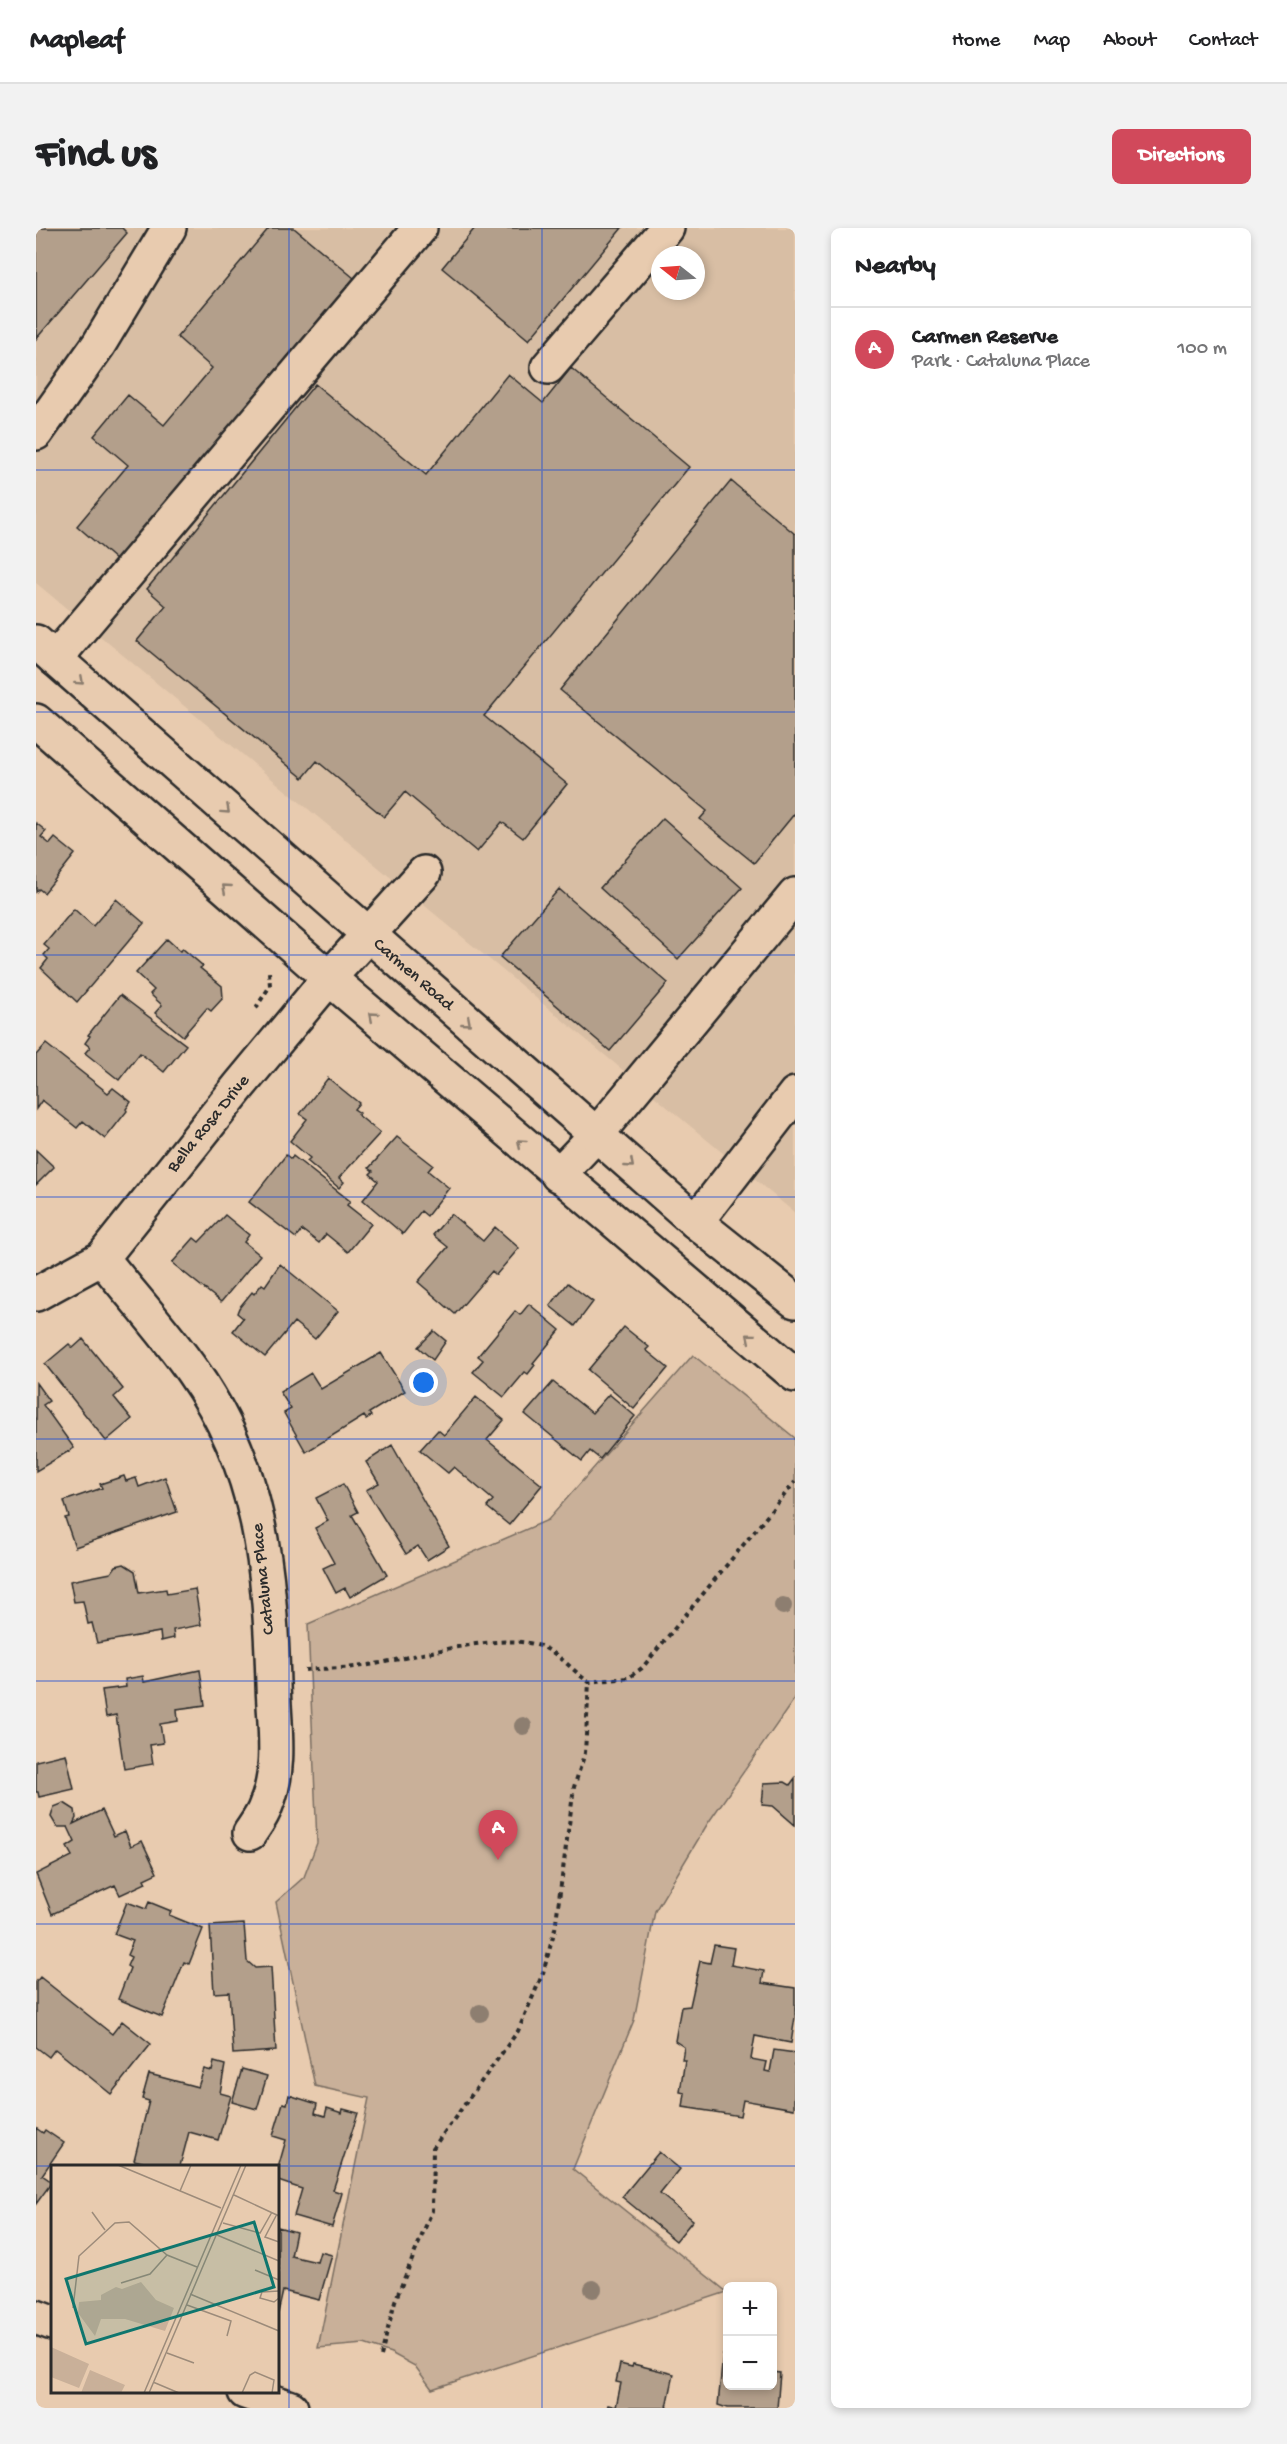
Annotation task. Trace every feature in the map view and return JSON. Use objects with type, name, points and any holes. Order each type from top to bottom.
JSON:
[{"type":"main road","points":[[36,434],[99,344],[169,228]]},
{"type":"main road","points":[[45,651],[420,228]]},
{"type":"main road","points":[[548,367],[667,228]]},
{"type":"main road","name":"Carmen Road","points":[[45,651],[367,936],[696,1222],[794,1298]]},
{"type":"main road","points":[[36,722],[558,1175],[795,1375]]},
{"type":"main road","name":"Bella Rosa Drive","points":[[36,1294],[102,1258],[330,978],[424,873]]},
{"type":"main road","points":[[558,1175],[597,1134],[795,895]]},
{"type":"main road","points":[[696,1222],[795,1094]]},
{"type":"main road","name":"Cataluna Place","points":[[102,1258],[193,1371],[218,1412],[236,1448],[254,1500],[267,1572],[272,1639],[275,1776],[266,1806],[250,1833]]},
{"type":"main road","points":[[36,2317],[51,2323]]},
{"type":"main road","points":[[250,2393],[291,2408]]},
{"type":"path","points":[[304,1670],[366,1666],[470,1644],[536,1644],[552,1652],[589,1682],[628,1678],[642,1668],[795,1482]]},
{"type":"path","points":[[381,2356],[396,2301],[432,2211],[433,2148],[518,2031],[543,1973],[555,1929],[573,1798],[585,1753],[589,1682]]},
{"type":"shaded area","points":[[36,228],[795,228],[795,1213],[36,583]]},
{"type":"shaded area","points":[[693,1355],[795,1438],[795,1698],[708,1823],[655,1911],[634,2020],[573,2169],[723,2289],[723,2293],[432,2389],[415,2366],[391,2353],[364,2344],[318,2348],[369,2098],[315,2086],[276,1902],[304,1877],[317,1843],[308,1624],[548,1520]]},
{"type":"building","points":[[36,228],[122,228],[127,233],[36,339]]},
{"type":"building","points":[[269,228],[294,228],[354,278],[116,560],[77,526],[128,465],[94,436],[128,395],[164,425],[212,368],[177,337]]},
{"type":"building","points":[[475,228],[622,228],[529,340],[442,268]]},
{"type":"building","points":[[571,368],[689,467],[484,716],[567,784],[523,838],[502,822],[477,852],[405,792],[384,817],[317,761],[303,778],[137,641],[166,606],[147,589],[315,384],[426,475],[508,374],[543,403]]},
{"type":"building","points":[[731,481],[795,534],[795,813],[754,863],[700,819],[707,811],[560,690]]},
{"type":"building","points":[[663,818],[742,888],[678,959],[600,888]]},
{"type":"building","points":[[36,823],[46,831],[41,837],[50,844],[55,838],[75,854],[44,893],[39,889],[36,892]]},
{"type":"building","points":[[559,889],[668,983],[610,1051],[500,957]]},
{"type":"building","points":[[116,899],[144,923],[77,1002],[41,968],[48,959],[44,955],[49,949],[44,945],[74,909],[93,926]]},
{"type":"building","points":[[167,939],[180,951],[183,949],[203,966],[200,968],[222,986],[223,998],[211,1011],[207,1008],[183,1036],[155,1013],[162,1005],[150,994],[154,990],[136,973]]},
{"type":"building","points":[[120,995],[186,1045],[164,1072],[140,1053],[119,1080],[85,1053],[90,1047],[85,1043],[90,1036],[88,1035]]},
{"type":"building","points":[[46,1044],[108,1093],[113,1088],[131,1102],[127,1111],[105,1139],[83,1121],[77,1128],[42,1100],[36,1109],[36,1055]]},
{"type":"building","points":[[328,1078],[359,1103],[354,1109],[360,1113],[358,1115],[380,1133],[339,1178],[344,1182],[339,1188],[307,1161],[310,1158],[290,1141],[307,1119],[300,1114]]},
{"type":"building","points":[[397,1137],[433,1165],[428,1171],[449,1188],[427,1216],[421,1211],[403,1234],[363,1200],[378,1181],[370,1174],[373,1171],[369,1168]]},
{"type":"building","points":[[36,1150],[54,1167],[36,1185]]},
{"type":"building","points":[[286,1155],[291,1159],[293,1156],[350,1201],[347,1205],[371,1224],[348,1252],[326,1234],[319,1243],[302,1230],[296,1238],[249,1202]]},
{"type":"building","points":[[451,1214],[483,1241],[495,1227],[519,1248],[496,1275],[492,1271],[455,1314],[418,1282],[448,1247],[433,1235]]},
{"type":"building","points":[[225,1215],[249,1235],[244,1242],[260,1255],[221,1302],[172,1263],[194,1238],[199,1242]]},
{"type":"building","points":[[280,1264],[338,1311],[315,1339],[294,1322],[265,1357],[233,1331],[243,1318],[237,1313],[239,1308],[252,1292],[254,1294],[262,1284],[265,1286]]},
{"type":"building","points":[[568,1283],[593,1302],[575,1326],[550,1306]]},
{"type":"building","points":[[529,1304],[560,1330],[533,1363],[535,1365],[528,1374],[525,1372],[504,1397],[473,1372],[483,1360],[478,1356],[515,1311],[520,1315]]},
{"type":"building","points":[[624,1327],[649,1347],[646,1350],[668,1368],[634,1409],[588,1370]]},
{"type":"building","points":[[434,1331],[446,1341],[433,1360],[418,1347]]},
{"type":"building","points":[[83,1339],[123,1389],[114,1397],[132,1419],[106,1441],[45,1364],[69,1344],[73,1348]]},
{"type":"building","points":[[381,1353],[405,1391],[369,1413],[371,1416],[366,1419],[364,1416],[306,1452],[284,1413],[291,1409],[280,1392],[311,1373],[321,1389]]},
{"type":"building","points":[[553,1382],[592,1413],[609,1394],[635,1416],[600,1459],[590,1451],[582,1461],[525,1414]]},
{"type":"building","points":[[36,1383],[49,1401],[43,1405],[74,1448],[36,1471]]},
{"type":"building","points":[[476,1397],[504,1420],[487,1440],[542,1485],[509,1525],[487,1507],[493,1500],[454,1467],[448,1473],[420,1450],[438,1430],[444,1435]]},
{"type":"building","points":[[392,1445],[449,1546],[427,1560],[418,1546],[406,1554],[366,1490],[379,1483],[366,1462]]},
{"type":"building","points":[[124,1476],[126,1481],[136,1478],[139,1487],[165,1477],[177,1512],[75,1547],[65,1518],[69,1517],[64,1501],[102,1488],[100,1484]]},
{"type":"building","points":[[343,1484],[358,1512],[352,1515],[387,1575],[350,1597],[345,1588],[336,1593],[323,1568],[334,1563],[315,1528],[328,1521],[316,1498]]},
{"type":"building","points":[[124,1564],[135,1571],[139,1593],[166,1589],[167,1594],[195,1589],[201,1625],[173,1630],[174,1638],[161,1641],[160,1632],[97,1643],[92,1623],[88,1624],[83,1601],[74,1602],[70,1581],[111,1573],[116,1566]]},
{"type":"building","points":[[200,1670],[205,1705],[177,1709],[178,1721],[160,1724],[163,1743],[150,1745],[153,1764],[124,1769],[116,1715],[106,1717],[102,1690],[126,1687],[125,1679],[143,1676],[144,1682]]},
{"type":"building","points":[[66,1754],[74,1789],[39,1797],[36,1792],[36,1761]]},
{"type":"building","points":[[795,1778],[795,1825],[773,1806],[762,1805],[764,1783],[785,1782],[790,1785]]},
{"type":"building","points":[[64,1803],[75,1810],[76,1818],[73,1824],[102,1810],[114,1836],[125,1831],[131,1846],[142,1841],[157,1873],[144,1879],[146,1883],[120,1895],[115,1885],[52,1914],[36,1874],[72,1856],[67,1847],[75,1842],[68,1827],[57,1827],[51,1817],[54,1807]]},
{"type":"building","points":[[127,1902],[146,1909],[149,1902],[171,1911],[169,1915],[203,1929],[189,1964],[184,1962],[162,2017],[118,1999],[130,1968],[127,1966],[131,1957],[127,1955],[133,1941],[114,1934]]},
{"type":"building","points":[[244,1924],[247,1961],[255,1968],[271,1967],[276,2051],[233,2054],[229,1992],[214,1993],[210,1926]]},
{"type":"building","points":[[714,1945],[734,1948],[731,1965],[764,1971],[762,1983],[795,1988],[795,2017],[791,2043],[755,2036],[751,2059],[767,2062],[765,2071],[770,2072],[774,2050],[795,2053],[794,2109],[743,2100],[740,2116],[683,2107],[685,2093],[680,2092],[685,2060],[682,2060],[684,2047],[675,2041],[681,2007],[690,2006],[700,1961],[710,1963]]},
{"type":"building","points":[[40,1977],[112,2034],[122,2021],[151,2044],[111,2094],[55,2049],[49,2057],[36,2047],[36,1982]]},
{"type":"building","points":[[214,2062],[225,2065],[220,2093],[231,2096],[218,2140],[189,2132],[180,2165],[154,2165],[134,2160],[149,2101],[142,2099],[149,2074],[198,2087],[204,2069],[212,2071]]},
{"type":"building","points":[[242,2069],[267,2076],[257,2109],[232,2102]]},
{"type":"building","points":[[289,2095],[317,2104],[315,2113],[325,2116],[327,2108],[342,2113],[343,2109],[358,2113],[333,2190],[342,2193],[332,2227],[294,2216],[302,2189],[279,2181],[279,2165],[286,2140],[273,2136],[283,2103],[287,2104]]},
{"type":"building","points":[[36,2128],[43,2133],[45,2130],[64,2143],[42,2175],[51,2183],[36,2204]]},
{"type":"building","points":[[659,2152],[680,2169],[660,2194],[693,2220],[676,2241],[622,2197]]},
{"type":"building","points":[[279,2227],[296,2232],[291,2256],[317,2262],[320,2252],[332,2255],[319,2300],[283,2291],[279,2309]]},
{"type":"building","points":[[723,2355],[723,2390],[777,2390],[777,2373],[780,2373],[777,2408],[727,2408],[718,2405]]},
{"type":"building","points":[[620,2364],[632,2367],[633,2364],[674,2374],[667,2407],[670,2408],[607,2408],[608,2405],[616,2407],[621,2383],[616,2382]]},
{"type":"place","name":"Carmen Reserve","points":[[498,1860]]}]
